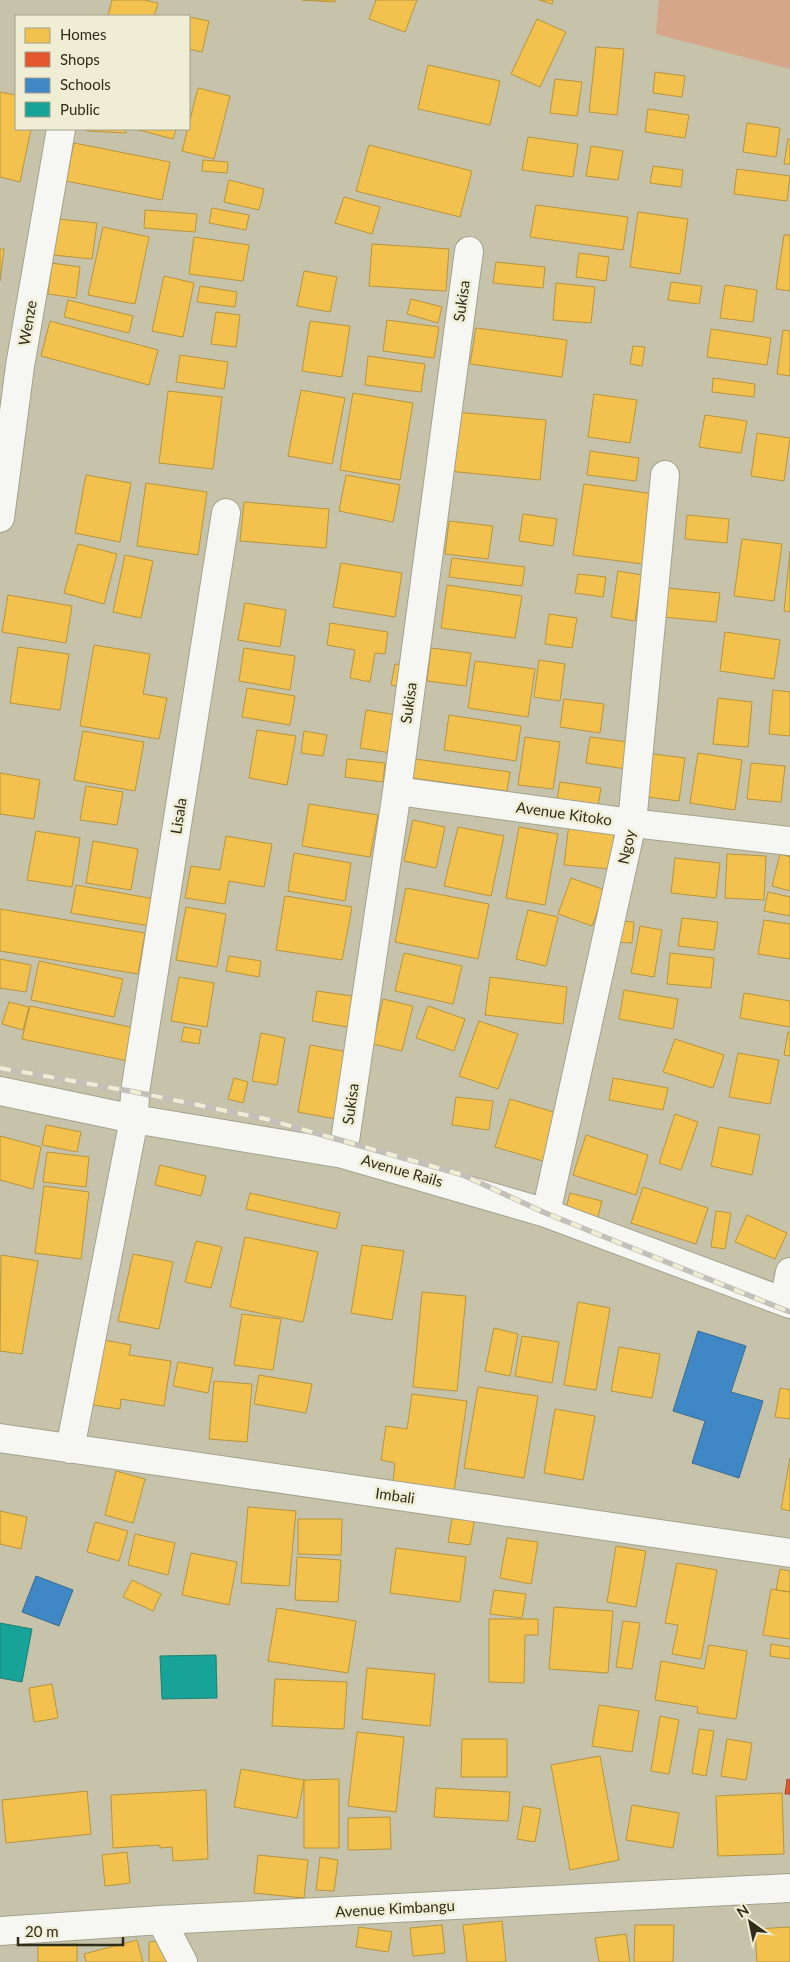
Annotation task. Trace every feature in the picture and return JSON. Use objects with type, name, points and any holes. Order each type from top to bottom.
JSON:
[{"type":"street","name":"Wenze","points":[[0,518],[10,365],[61,130]]},
{"type":"street","name":"Sukisa","points":[[343,1154],[397,791],[469,251]]},
{"type":"street","name":"Ngoy","points":[[546,1213],[632,823],[665,474]]},
{"type":"street","name":"Lisala","points":[[70,1449],[134,1118],[135,1092],[226,513]]},
{"type":"street","name":"Avenue Kitoko","points":[[397,791],[790,842]]},
{"type":"street","name":"Avenue Rails","points":[[0,1091],[134,1118],[343,1154],[546,1213],[787,1302]]},
{"type":"street","points":[[787,1302],[790,1272]]},
{"type":"street","name":"Imbali","points":[[0,1438],[790,1553]]},
{"type":"street","name":"Avenue Kimbangu","points":[[0,1931],[161,1920],[790,1888]]},
{"type":"street","points":[[161,1920],[183,1962]]},
{"type":"shaded area","points":[[659,0],[790,0],[790,69],[656,34]]},
{"type":"building: Homes","points":[[112,0],[145,0],[158,3],[154,15],[108,15]]},
{"type":"building: Homes","points":[[302,0],[335,0],[335,2]]},
{"type":"building: Homes","points":[[376,0],[417,0],[405,32],[369,19]]},
{"type":"building: Homes","points":[[539,0],[553,0],[552,4]]},
{"type":"building: Homes","points":[[190,17],[209,21],[202,52],[190,49]]},
{"type":"building: Homes","points":[[537,19],[566,32],[540,87],[511,74]]},
{"type":"building: Homes","points":[[596,47],[624,49],[617,115],[589,112]]},
{"type":"building: Homes","points":[[428,65],[500,81],[490,125],[418,109]]},
{"type":"building: Homes","points":[[655,72],[685,76],[682,97],[653,93]]},
{"type":"building: Homes","points":[[555,79],[582,82],[577,116],[550,113]]},
{"type":"building: Homes","points":[[198,88],[230,96],[214,159],[182,151],[187,130],[190,130],[190,120]]},
{"type":"building: Homes","points":[[0,92],[15,95],[15,130],[31,130],[20,182],[0,177]]},
{"type":"building: Homes","points":[[648,109],[689,115],[685,138],[645,132]]},
{"type":"building: Homes","points":[[747,123],[780,128],[776,157],[743,152]]},
{"type":"building: Homes","points":[[126,130],[126,133],[87,131]]},
{"type":"building: Homes","points":[[139,130],[176,130],[173,139]]},
{"type":"building: Homes","points":[[528,137],[578,144],[573,177],[522,170]]},
{"type":"building: Homes","points":[[788,139],[790,139],[790,164],[784,164]]},
{"type":"building: Homes","points":[[74,143],[170,162],[162,200],[66,181]]},
{"type":"building: Homes","points":[[369,145],[472,171],[460,217],[356,191]]},
{"type":"building: Homes","points":[[591,146],[623,151],[618,180],[586,176]]},
{"type":"building: Homes","points":[[203,160],[228,162],[227,173],[202,171]]},
{"type":"building: Homes","points":[[653,166],[683,170],[681,187],[650,183]]},
{"type":"building: Homes","points":[[737,169],[790,176],[787,201],[734,194]]},
{"type":"building: Homes","points":[[229,180],[264,189],[259,210],[224,202]]},
{"type":"building: Homes","points":[[344,197],[380,207],[372,234],[335,223]]},
{"type":"building: Homes","points":[[536,205],[628,217],[623,250],[530,237]]},
{"type":"building: Homes","points":[[212,208],[249,215],[246,230],[209,223]]},
{"type":"building: Homes","points":[[145,210],[197,214],[195,232],[144,228]]},
{"type":"building: Homes","points":[[638,212],[688,219],[680,274],[630,267]]},
{"type":"building: Homes","points":[[58,219],[97,223],[92,259],[53,255]]},
{"type":"building: Homes","points":[[103,227],[149,237],[135,304],[88,295]]},
{"type":"building: Homes","points":[[784,235],[790,235],[790,291],[776,289]]},
{"type":"building: Homes","points":[[194,237],[249,245],[243,281],[189,274]]},
{"type":"building: Homes","points":[[372,244],[449,249],[446,291],[369,286]]},
{"type":"building: Homes","points":[[0,249],[4,249],[0,281]]},
{"type":"building: Homes","points":[[579,253],[609,257],[606,281],[576,277]]},
{"type":"building: Homes","points":[[496,262],[545,267],[543,288],[493,283]]},
{"type":"building: Homes","points":[[52,263],[80,267],[76,298],[48,294]]},
{"type":"building: Homes","points":[[304,271],[337,277],[330,312],[297,306]]},
{"type":"building: Homes","points":[[164,276],[194,283],[183,337],[152,331]]},
{"type":"building: Homes","points":[[671,282],[702,286],[699,304],[668,300]]},
{"type":"building: Homes","points":[[556,283],[595,287],[591,323],[553,320]]},
{"type":"building: Homes","points":[[725,285],[757,290],[753,322],[720,318]]},
{"type":"building: Homes","points":[[200,286],[237,292],[235,307],[197,302]]},
{"type":"building: Homes","points":[[411,299],[442,307],[438,323],[407,314]]},
{"type":"building: Homes","points":[[68,300],[133,316],[129,333],[64,317]]},
{"type":"building: Homes","points":[[216,312],[240,315],[236,347],[211,344]]},
{"type":"building: Homes","points":[[387,320],[439,327],[434,358],[383,351]]},
{"type":"building: Homes","points":[[50,321],[158,350],[149,385],[41,356]]},
{"type":"building: Homes","points":[[310,321],[350,326],[342,377],[302,371]]},
{"type":"building: Homes","points":[[476,328],[567,340],[562,377],[470,364]]},
{"type":"building: Homes","points":[[711,329],[771,338],[767,365],[707,357]]},
{"type":"building: Homes","points":[[783,330],[790,331],[790,376],[777,374]]},
{"type":"building: Homes","points":[[633,346],[645,347],[642,366],[630,364]]},
{"type":"building: Homes","points":[[180,355],[228,362],[224,389],[176,382]]},
{"type":"building: Homes","points":[[368,356],[425,364],[421,392],[365,385]]},
{"type":"building: Homes","points":[[713,378],[755,384],[754,397],[712,392]]},
{"type":"building: Homes","points":[[301,390],[345,398],[332,464],[288,456]]},
{"type":"building: Homes","points":[[168,391],[222,397],[213,469],[159,463]]},
{"type":"building: Homes","points":[[353,393],[413,403],[400,480],[340,470]]},
{"type":"building: Homes","points":[[594,394],[637,400],[630,443],[588,437]]},
{"type":"building: Homes","points":[[455,412],[546,420],[540,480],[448,471]]},
{"type":"building: Homes","points":[[705,415],[747,421],[741,453],[699,447]]},
{"type":"building: Homes","points":[[757,433],[790,438],[784,481],[751,476]]},
{"type":"building: Homes","points":[[590,451],[639,458],[636,481],[587,475]]},
{"type":"building: Homes","points":[[86,475],[131,483],[120,542],[75,533]]},
{"type":"building: Homes","points":[[346,475],[400,485],[393,522],[339,511]]},
{"type":"building: Homes","points":[[146,483],[207,492],[198,555],[137,546]]},
{"type":"building: Homes","points":[[584,484],[654,494],[643,564],[573,555]]},
{"type":"building: Homes","points":[[244,502],[329,509],[326,548],[240,541]]},
{"type":"building: Homes","points":[[523,514],[557,519],[553,546],[519,541]]},
{"type":"building: Homes","points":[[687,515],[729,519],[727,543],[685,539]]},
{"type":"building: Homes","points":[[449,521],[493,526],[488,559],[445,554]]},
{"type":"building: Homes","points":[[742,539],[782,544],[774,601],[734,596]]},
{"type":"building: Homes","points":[[78,544],[117,554],[104,604],[64,593]]},
{"type":"building: Homes","points":[[790,551],[790,612],[784,611]]},
{"type":"building: Homes","points":[[125,555],[153,561],[141,618],[113,612]]},
{"type":"building: Homes","points":[[452,558],[525,567],[522,586],[449,577]]},
{"type":"building: Homes","points":[[341,563],[402,573],[395,617],[333,607]]},
{"type":"building: Homes","points":[[618,571],[642,575],[635,621],[611,617]]},
{"type":"building: Homes","points":[[578,574],[606,577],[603,597],[575,593]]},
{"type":"building: Homes","points":[[447,585],[522,596],[515,638],[441,628]]},
{"type":"building: Homes","points":[[667,588],[720,593],[716,622],[663,617]]},
{"type":"building: Homes","points":[[8,595],[72,606],[66,643],[2,632]]},
{"type":"building: Homes","points":[[245,603],[286,610],[280,647],[238,640]]},
{"type":"building: Homes","points":[[549,614],[577,618],[572,648],[545,644]]},
{"type":"building: Homes","points":[[330,623],[388,632],[385,654],[375,653],[370,682],[350,678],[355,650],[327,645]]},
{"type":"building: Homes","points":[[725,632],[780,640],[774,679],[720,671]]},
{"type":"building: Homes","points":[[94,645],[150,654],[143,694],[167,698],[159,739],[80,726]]},
{"type":"building: Homes","points":[[18,647],[69,654],[60,710],[10,703]]},
{"type":"building: Homes","points":[[244,648],[295,656],[290,690],[239,681]]},
{"type":"building: Homes","points":[[431,648],[471,653],[466,686],[427,681]]},
{"type":"building: Homes","points":[[539,660],[565,664],[560,701],[534,697]]},
{"type":"building: Homes","points":[[475,661],[535,669],[528,717],[468,708]]},
{"type":"building: Homes","points":[[395,664],[412,666],[408,688],[391,685]]},
{"type":"building: Homes","points":[[247,688],[295,696],[290,725],[242,717]]},
{"type":"building: Homes","points":[[773,690],[790,692],[790,736],[769,734]]},
{"type":"building: Homes","points":[[718,698],[752,702],[748,747],[713,744]]},
{"type":"building: Homes","points":[[564,699],[604,704],[600,733],[560,727]]},
{"type":"building: Homes","points":[[366,710],[397,715],[391,753],[360,748]]},
{"type":"building: Homes","points":[[449,715],[521,726],[516,761],[444,750]]},
{"type":"building: Homes","points":[[257,730],[296,736],[287,785],[249,778]]},
{"type":"building: Homes","points":[[83,731],[144,742],[135,791],[74,780]]},
{"type":"building: Homes","points":[[304,731],[327,735],[323,756],[301,753]]},
{"type":"building: Homes","points":[[525,737],[560,742],[553,789],[518,785]]},
{"type":"building: Homes","points":[[590,737],[636,743],[633,770],[586,763]]},
{"type":"building: Homes","points":[[698,753],[742,760],[735,810],[690,803]]},
{"type":"building: Homes","points":[[653,754],[685,758],[679,801],[647,797]]},
{"type":"building: Homes","points":[[347,759],[385,763],[383,782],[345,777]]},
{"type":"building: Homes","points":[[415,759],[510,772],[507,791],[412,778]]},
{"type":"building: Homes","points":[[751,763],[785,766],[781,802],[747,799]]},
{"type":"building: Homes","points":[[0,773],[40,780],[34,819],[0,814]]},
{"type":"building: Homes","points":[[560,782],[601,788],[598,805],[557,800]]},
{"type":"building: Homes","points":[[86,786],[123,792],[117,825],[80,820]]},
{"type":"building: Homes","points":[[309,804],[378,815],[370,857],[302,846]]},
{"type":"building: Homes","points":[[413,820],[445,827],[436,868],[404,861]]},
{"type":"building: Homes","points":[[569,824],[615,830],[610,869],[564,865]]},
{"type":"building: Homes","points":[[458,827],[504,836],[491,896],[444,886]]},
{"type":"building: Homes","points":[[519,827],[558,834],[545,905],[506,898]]},
{"type":"building: Homes","points":[[36,831],[80,838],[72,887],[27,880]]},
{"type":"building: Homes","points":[[226,836],[272,844],[264,887],[229,881],[225,904],[185,898],[191,866],[220,870]]},
{"type":"building: Homes","points":[[93,841],[138,849],[131,890],[86,883]]},
{"type":"building: Homes","points":[[294,853],[351,863],[345,901],[288,891]]},
{"type":"building: Homes","points":[[727,854],[766,856],[764,900],[725,898]]},
{"type":"building: Homes","points":[[780,854],[790,857],[790,891],[772,886]]},
{"type":"building: Homes","points":[[675,858],[720,863],[716,898],[671,893]]},
{"type":"building: Homes","points":[[571,878],[605,890],[592,926],[558,914]]},
{"type":"building: Homes","points":[[76,885],[155,899],[150,926],[71,913]]},
{"type":"building: Homes","points":[[406,888],[489,904],[478,959],[395,942]]},
{"type":"building: Homes","points":[[768,892],[790,897],[790,916],[764,911]]},
{"type":"building: Homes","points":[[285,896],[352,907],[342,960],[276,950]]},
{"type":"building: Homes","points":[[186,907],[226,914],[217,967],[176,960]]},
{"type":"building: Homes","points":[[0,909],[145,933],[138,974],[0,951]]},
{"type":"building: Homes","points":[[528,910],[558,917],[546,966],[516,959]]},
{"type":"building: Homes","points":[[682,918],[718,922],[714,950],[678,946]]},
{"type":"building: Homes","points":[[764,920],[790,924],[790,959],[758,954]]},
{"type":"building: Homes","points":[[618,921],[634,922],[632,943],[616,942]]},
{"type":"building: Homes","points":[[640,926],[662,930],[654,977],[631,973]]},
{"type":"building: Homes","points":[[404,953],[462,966],[453,1004],[395,991]]},
{"type":"building: Homes","points":[[670,953],[714,958],[711,988],[667,984]]},
{"type":"building: Homes","points":[[229,956],[261,961],[259,977],[226,971]]},
{"type":"building: Homes","points":[[0,959],[31,965],[26,992],[0,988]]},
{"type":"building: Homes","points":[[39,961],[123,979],[114,1017],[31,1000]]},
{"type":"building: Homes","points":[[179,977],[214,983],[207,1027],[171,1021]]},
{"type":"building: Homes","points":[[490,977],[567,987],[563,1024],[485,1015]]},
{"type":"building: Homes","points":[[624,990],[678,999],[673,1029],[619,1019]]},
{"type":"building: Homes","points":[[317,991],[359,997],[354,1028],[312,1021]]},
{"type":"building: Homes","points":[[744,993],[790,1001],[790,1027],[740,1018]]},
{"type":"building: Homes","points":[[383,999],[413,1006],[402,1051],[373,1044]]},
{"type":"building: Homes","points":[[9,1002],[29,1007],[23,1030],[2,1024]]},
{"type":"building: Homes","points":[[30,1006],[135,1028],[128,1061],[22,1039]]},
{"type":"building: Homes","points":[[428,1006],[465,1019],[454,1051],[416,1038]]},
{"type":"building: Homes","points":[[479,1021],[518,1034],[498,1089],[459,1076]]},
{"type":"building: Homes","points":[[184,1027],[201,1030],[199,1044],[181,1041]]},
{"type":"building: Homes","points":[[788,1032],[790,1032],[790,1056],[784,1055]]},
{"type":"building: Homes","points":[[261,1033],[285,1038],[277,1085],[252,1081]]},
{"type":"building: Homes","points":[[675,1039],[724,1055],[713,1088],[663,1072]]},
{"type":"building: Homes","points":[[310,1045],[353,1053],[341,1120],[298,1112]]},
{"type":"building: Homes","points":[[738,1053],[779,1060],[770,1104],[729,1097]]},
{"type":"building: Homes","points":[[234,1078],[248,1082],[243,1103],[228,1099]]},
{"type":"building: Homes","points":[[613,1078],[668,1088],[663,1110],[609,1100]]},
{"type":"building: Homes","points":[[456,1097],[493,1101],[489,1130],[452,1125]]},
{"type":"building: Homes","points":[[510,1099],[557,1113],[543,1161],[495,1147]]},
{"type":"building: Homes","points":[[675,1114],[698,1122],[681,1170],[659,1163]]},
{"type":"building: Homes","points":[[46,1125],[81,1132],[77,1152],[42,1145]]},
{"type":"building: Homes","points":[[719,1127],[760,1135],[752,1175],[711,1166]]},
{"type":"building: Homes","points":[[586,1135],[648,1155],[636,1195],[573,1175]]},
{"type":"building: Homes","points":[[0,1136],[41,1147],[33,1189],[0,1180]]},
{"type":"building: Homes","points":[[47,1152],[89,1157],[86,1187],[43,1182]]},
{"type":"building: Homes","points":[[160,1165],[206,1176],[201,1196],[155,1185]]},
{"type":"building: Homes","points":[[44,1186],[89,1192],[81,1259],[35,1253]]},
{"type":"building: Homes","points":[[643,1187],[708,1208],[696,1244],[631,1223]]},
{"type":"building: Homes","points":[[250,1193],[340,1213],[336,1229],[246,1209]]},
{"type":"building: Homes","points":[[570,1193],[602,1201],[597,1220],[565,1212]]},
{"type":"building: Homes","points":[[716,1211],[731,1213],[725,1249],[711,1247]]},
{"type":"building: Homes","points":[[747,1215],[787,1233],[775,1259],[735,1242]]},
{"type":"building: Homes","points":[[245,1237],[318,1252],[303,1322],[230,1307]]},
{"type":"building: Homes","points":[[196,1241],[222,1247],[211,1288],[185,1282]]},
{"type":"building: Homes","points":[[362,1245],[404,1251],[392,1320],[351,1313]]},
{"type":"building: Homes","points":[[133,1254],[173,1262],[159,1329],[118,1321]]},
{"type":"building: Homes","points":[[1,1255],[38,1261],[22,1354],[0,1351]]},
{"type":"building: Homes","points":[[422,1292],[466,1296],[457,1391],[413,1387]]},
{"type":"building: Homes","points":[[578,1302],[610,1308],[596,1390],[564,1385]]},
{"type":"building: Homes","points":[[242,1314],[281,1319],[273,1370],[234,1365]]},
{"type":"building: Homes","points":[[494,1328],[518,1334],[510,1376],[485,1371]]},
{"type":"building: Homes","points":[[522,1336],[559,1342],[552,1383],[515,1376]]},
{"type":"building: Homes","points":[[104,1340],[131,1345],[129,1355],[171,1361],[164,1406],[121,1399],[120,1409],[93,1405]]},
{"type":"building: Homes","points":[[619,1347],[660,1354],[652,1398],[611,1391]]},
{"type":"building: Homes","points":[[178,1362],[213,1368],[208,1393],[173,1386]]},
{"type":"building: Homes","points":[[259,1375],[312,1384],[306,1413],[254,1404]]},
{"type":"building: Homes","points":[[214,1381],[252,1384],[247,1442],[209,1439]]},
{"type":"building: Homes","points":[[478,1387],[538,1396],[524,1478],[464,1468]]},
{"type":"building: Homes","points":[[780,1388],[790,1390],[790,1419],[775,1417]]},
{"type":"building: Homes","points":[[412,1394],[467,1401],[454,1492],[393,1483],[395,1463],[381,1460],[386,1426],[407,1429]]},
{"type":"building: Homes","points":[[555,1409],[595,1416],[583,1480],[544,1473]]},
{"type":"building: Homes","points":[[790,1458],[790,1511],[781,1509]]},
{"type":"building: Homes","points":[[116,1471],[145,1479],[133,1523],[105,1515]]},
{"type":"building: Homes","points":[[248,1507],[296,1511],[289,1586],[241,1583]]},
{"type":"building: Homes","points":[[0,1511],[27,1517],[21,1549],[0,1544]]},
{"type":"building: Homes","points":[[453,1514],[475,1517],[470,1545],[448,1542]]},
{"type":"building: Homes","points":[[298,1519],[342,1519],[341,1555],[298,1554]]},
{"type":"building: Homes","points":[[95,1522],[128,1531],[119,1561],[87,1552]]},
{"type":"building: Homes","points":[[135,1534],[175,1543],[168,1575],[128,1565]]},
{"type":"building: Homes","points":[[507,1538],[538,1542],[531,1584],[500,1578]]},
{"type":"building: Homes","points":[[616,1546],[646,1551],[636,1607],[607,1602]]},
{"type":"building: Homes","points":[[396,1548],[466,1557],[460,1602],[390,1593]]},
{"type":"building: Homes","points":[[191,1553],[237,1562],[229,1605],[182,1595]]},
{"type":"building: Homes","points":[[297,1557],[341,1560],[338,1602],[295,1600]]},
{"type":"building: Homes","points":[[677,1563],[717,1570],[701,1659],[672,1654],[678,1625],[665,1623]]},
{"type":"building: Homes","points":[[780,1569],[790,1571],[790,1592],[776,1590]]},
{"type":"building: Homes","points":[[132,1580],[161,1594],[153,1611],[123,1597]]},
{"type":"building: Homes","points":[[771,1589],[790,1592],[790,1639],[763,1635]]},
{"type":"building: Homes","points":[[494,1590],[526,1594],[522,1618],[490,1614]]},
{"type":"building: Homes","points":[[554,1607],[613,1611],[608,1673],[549,1669]]},
{"type":"building: Homes","points":[[277,1608],[356,1621],[348,1673],[268,1661]]},
{"type":"building: Homes","points":[[489,1619],[538,1619],[538,1635],[525,1635],[524,1683],[489,1682]]},
{"type":"building: Homes","points":[[623,1621],[640,1623],[632,1669],[616,1667]]},
{"type":"building: Homes","points":[[771,1644],[790,1647],[790,1659],[770,1656]]},
{"type":"building: Homes","points":[[709,1645],[747,1651],[736,1719],[697,1713],[698,1707],[655,1700],[661,1661],[704,1669]]},
{"type":"building: Homes","points":[[367,1668],[435,1674],[430,1726],[362,1719]]},
{"type":"building: Homes","points":[[275,1679],[347,1682],[344,1729],[272,1726]]},
{"type":"building: Homes","points":[[52,1684],[58,1718],[34,1722],[29,1688]]},
{"type":"building: Homes","points":[[599,1705],[639,1711],[632,1752],[592,1746]]},
{"type":"building: Homes","points":[[660,1716],[679,1720],[669,1774],[651,1771]]},
{"type":"building: Homes","points":[[699,1729],[714,1731],[706,1776],[692,1773]]},
{"type":"building: Homes","points":[[357,1732],[404,1737],[396,1812],[348,1806]]},
{"type":"building: Homes","points":[[462,1739],[507,1739],[507,1777],[461,1777]]},
{"type":"building: Homes","points":[[727,1739],[752,1743],[746,1780],[721,1776]]},
{"type":"building: Homes","points":[[600,1756],[619,1860],[570,1870],[551,1765]]},
{"type":"building: Homes","points":[[241,1769],[304,1780],[297,1818],[234,1807]]},
{"type":"building: Homes","points":[[339,1779],[339,1848],[304,1848],[304,1780]]},
{"type":"building: Homes","points":[[436,1788],[510,1792],[508,1821],[434,1817]]},
{"type":"building: Homes","points":[[206,1790],[208,1859],[173,1861],[172,1847],[160,1848],[160,1845],[113,1848],[111,1795]]},
{"type":"building: Homes","points":[[87,1791],[91,1834],[6,1843],[2,1800]]},
{"type":"building: Homes","points":[[782,1793],[784,1854],[718,1856],[716,1796]]},
{"type":"building: Homes","points":[[632,1805],[679,1813],[673,1848],[626,1840]]},
{"type":"building: Homes","points":[[523,1806],[541,1809],[535,1842],[517,1839]]},
{"type":"building: Homes","points":[[390,1817],[391,1849],[348,1850],[348,1818]]},
{"type":"building: Homes","points":[[127,1852],[130,1883],[105,1886],[102,1855]]},
{"type":"building: Homes","points":[[258,1855],[308,1860],[304,1898],[254,1893]]},
{"type":"building: Homes","points":[[320,1857],[338,1860],[334,1891],[316,1890]]},
{"type":"building: Homes","points":[[502,1921],[506,1962],[467,1962],[463,1925]]},
{"type":"building: Homes","points":[[442,1925],[445,1953],[413,1956],[410,1928]]},
{"type":"building: Homes","points":[[635,1925],[674,1925],[673,1962],[634,1962]]},
{"type":"building: Homes","points":[[359,1927],[392,1932],[388,1952],[356,1947]]},
{"type":"building: Homes","points":[[790,1927],[790,1962],[757,1962],[755,1929]]},
{"type":"building: Homes","points":[[626,1934],[630,1962],[599,1962],[595,1938]]},
{"type":"building: Homes","points":[[137,1940],[143,1962],[86,1962],[84,1954]]},
{"type":"building: Homes","points":[[164,1940],[178,1962],[149,1962],[149,1942]]},
{"type":"building: Homes","points":[[77,1944],[77,1962],[38,1962],[38,1945]]},
{"type":"building: Shops","points":[[787,1779],[790,1780],[790,1794],[785,1794]]},
{"type":"building: Schools","points":[[698,1331],[746,1346],[731,1392],[763,1401],[739,1478],[692,1463],[705,1421],[673,1411]]},
{"type":"building: Schools","points":[[36,1576],[73,1590],[59,1626],[22,1612]]},
{"type":"building: Public","points":[[0,1623],[32,1629],[22,1682],[0,1678]]},
{"type":"building: Public","points":[[216,1655],[217,1698],[162,1699],[160,1656]]},
{"type":"railway","points":[[0,1068],[135,1092],[266,1119],[463,1175],[543,1212],[790,1312]]}]
